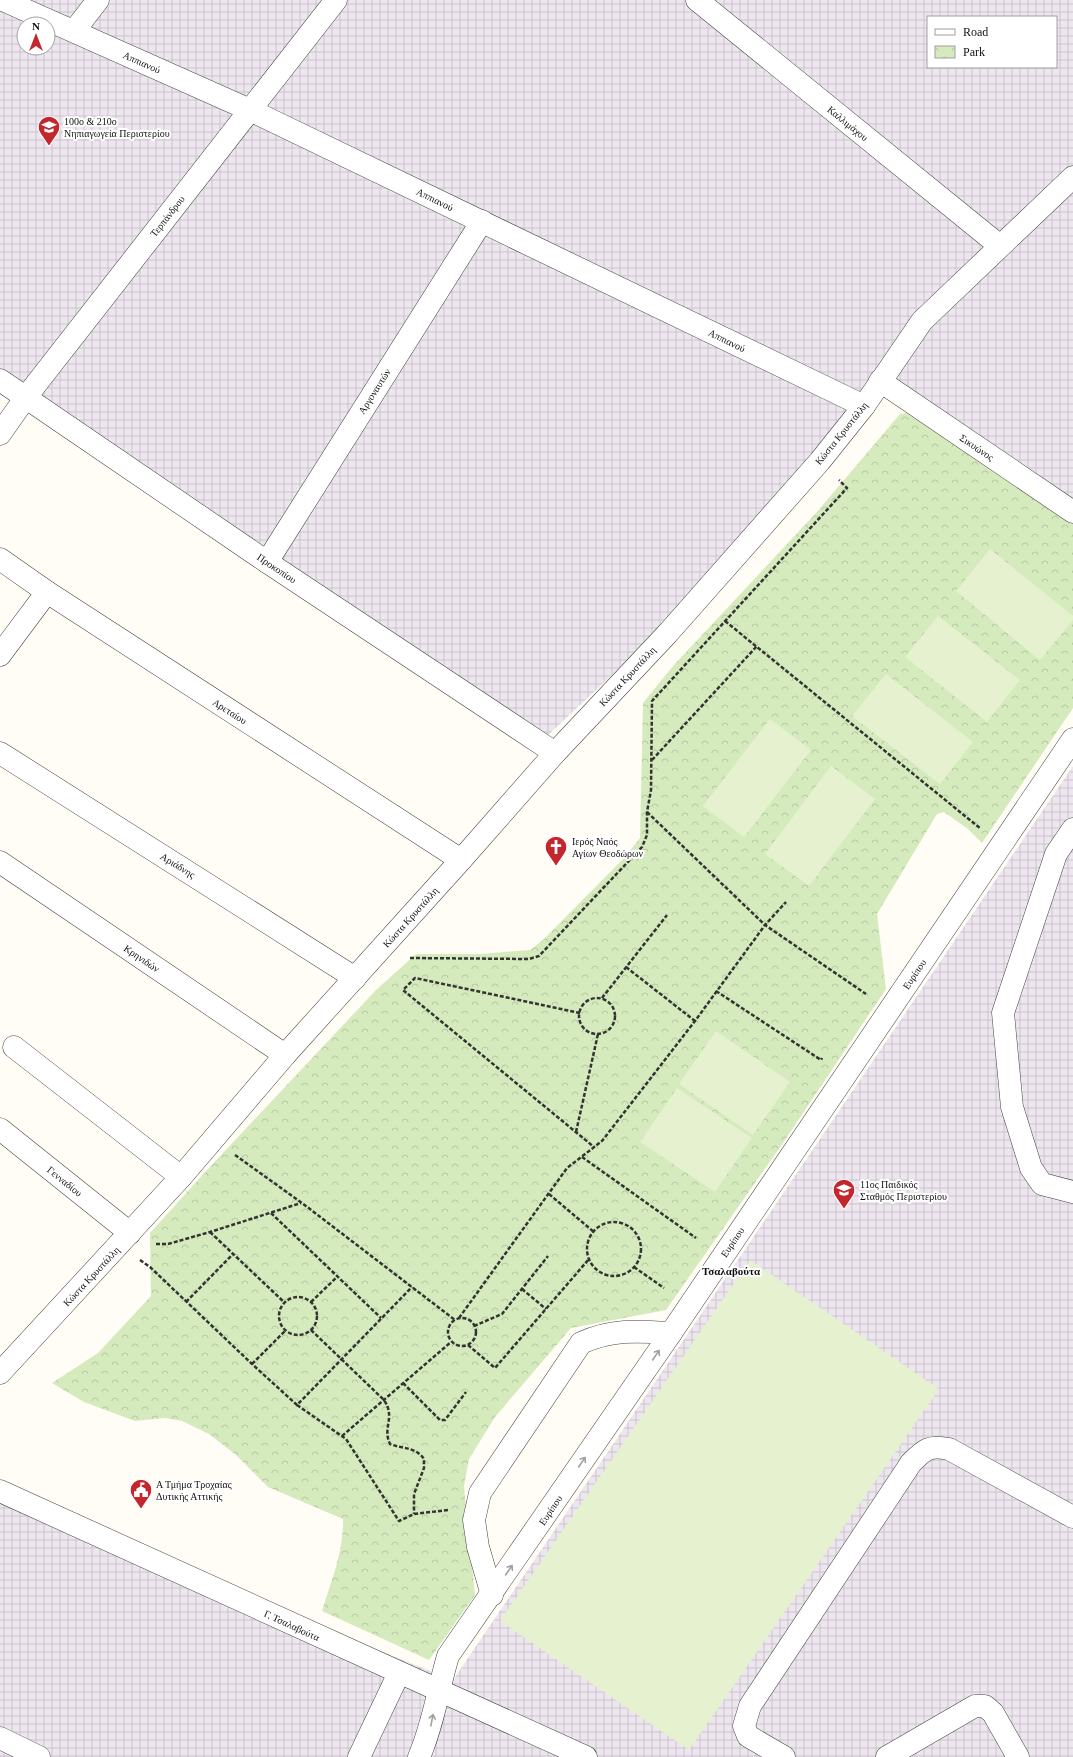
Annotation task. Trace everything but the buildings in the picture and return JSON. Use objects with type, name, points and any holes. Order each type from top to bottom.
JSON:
[{"type":"street","name":"Αππιανού","points":[[3,0],[250,110],[864,406]]},
{"type":"street","points":[[74,32],[98,0]]},
{"type":"street","name":"Τερπάνδρου","points":[[0,434],[26,397],[336,0]]},
{"type":"street","name":"Καλλιμάχου","points":[[697,0],[1000,246]]},
{"type":"street","name":"Κώστα Κρυστάλλη","points":[[0,1373],[181,1177],[285,1055],[461,860],[555,753],[668,633],[820,461],[864,406],[922,321],[1073,177]]},
{"type":"street","name":"Αργοναυτών","points":[[267,562],[482,221]]},
{"type":"street","name":"Προκοπίου","points":[[0,380],[267,562],[555,753]]},
{"type":"street","name":"Σικυώνος","points":[[880,382],[1073,512]]},
{"type":"street","name":"Αρεταίου","points":[[0,560],[461,860]]},
{"type":"street","points":[[0,655],[47,592]]},
{"type":"street","name":"Ευρίπου","points":[[419,1757],[430,1733],[438,1690],[448,1656],[492,1595],[671,1333],[1073,739]]},
{"type":"street","name":"Αριάδνης","points":[[0,753],[355,978]]},
{"type":"street","points":[[1073,829],[1056,854],[1003,1013],[1012,1108],[1031,1168],[1042,1184],[1073,1192]]},
{"type":"street","name":"Κρηνιδών","points":[[0,862],[285,1055]]},
{"type":"street","points":[[14,1047],[181,1177]]},
{"type":"street","name":"Γενναδίου","points":[[0,1129],[124,1239]]},
{"type":"street","points":[[492,1595],[478,1548],[474,1520],[480,1493],[581,1343],[599,1335],[632,1331],[671,1333]]},
{"type":"street","points":[[784,1757],[748,1736],[744,1726],[750,1706],[911,1463],[923,1450],[935,1446],[949,1449],[1073,1517]]},
{"type":"street","name":"Γ. Τσαλαβούτα","points":[[0,1492],[586,1757]]},
{"type":"street","points":[[359,1757],[399,1673]]},
{"type":"street","points":[[888,1757],[975,1706],[985,1706],[993,1713],[1018,1757]]},
{"type":"street","points":[[0,1738],[39,1757]]},
{"type":"path","points":[[374,957],[528,959],[539,956],[642,846],[647,835],[647,812],[651,790],[652,701],[847,488],[820,461]]},
{"type":"path","points":[[725,621],[1001,846]]},
{"type":"path","points":[[652,760],[757,646]]},
{"type":"path","points":[[647,812],[765,925],[867,993],[862,999]]},
{"type":"path","points":[[458,1318],[466,1319],[472,1322],[474,1326],[476,1337],[468,1345],[457,1346],[451,1342],[448,1336],[448,1328],[458,1318],[567,1168],[602,1141],[765,925],[786,902]]},
{"type":"path","points":[[602,998],[667,915]]},
{"type":"path","points":[[626,967],[694,1021]]},
{"type":"path","points":[[580,1013],[415,978],[403,990],[594,1147]]},
{"type":"path","points":[[716,991],[821,1060],[825,1054]]},
{"type":"path","points":[[602,998],[613,1006],[616,1015],[614,1025],[607,1031],[598,1034],[588,1032],[582,1025],[580,1013],[581,1007],[588,1000],[602,998]]},
{"type":"path","points":[[576,1132],[598,1034]]},
{"type":"path","points":[[214,1139],[302,1203],[455,1320]]},
{"type":"path","points":[[582,1157],[696,1238]]},
{"type":"path","points":[[548,1193],[594,1232]]},
{"type":"path","points":[[124,1239],[154,1245],[168,1244],[302,1203]]},
{"type":"path","points":[[271,1213],[381,1318]]},
{"type":"path","points":[[616,1222],[626,1225],[635,1231],[640,1240],[642,1251],[639,1261],[634,1267],[623,1274],[613,1276],[598,1270],[589,1259],[588,1247],[590,1237],[594,1232],[606,1223],[616,1222]]},
{"type":"path","points":[[210,1232],[285,1303]]},
{"type":"path","points":[[124,1239],[186,1302],[297,1405],[342,1436],[399,1521],[414,1514],[477,1507]]},
{"type":"path","points":[[186,1302],[233,1254]]},
{"type":"path","points":[[474,1326],[502,1314],[548,1256]]},
{"type":"path","points":[[468,1345],[494,1368],[589,1259]]},
{"type":"path","points":[[634,1267],[664,1288]]},
{"type":"path","points":[[311,1302],[337,1277]]},
{"type":"path","points":[[297,1405],[341,1358],[412,1287]]},
{"type":"path","points":[[522,1289],[546,1309]]},
{"type":"path","points":[[295,1297],[303,1298],[311,1302],[316,1309],[317,1317],[315,1325],[311,1330],[301,1335],[292,1335],[285,1331],[280,1323],[279,1315],[281,1307],[295,1297]]},
{"type":"path","points":[[311,1330],[384,1400],[389,1408],[387,1438],[390,1444],[399,1448],[414,1449],[424,1460],[424,1468],[414,1494],[414,1514]]},
{"type":"path","points":[[252,1364],[285,1331]]},
{"type":"path","points":[[342,1436],[451,1342]]},
{"type":"path","points":[[403,1383],[440,1420],[445,1420],[466,1392]]},
{"type":"shaded area","points":[[0,0],[1073,0],[1073,499],[885,372],[643,646],[545,738],[0,372]]},
{"type":"shaded area","points":[[1073,766],[1073,1757],[0,1757],[0,1499],[453,1680]]},
{"type":"green space","points":[[906,413],[1011,479],[1073,522],[1073,708],[982,843],[968,829],[944,812],[937,814],[877,914],[886,989],[783,1143],[666,1310],[571,1328],[495,1417],[469,1459],[464,1486],[475,1595],[429,1660],[322,1611],[339,1554],[343,1531],[343,1519],[268,1487],[236,1455],[209,1434],[182,1421],[165,1418],[135,1421],[84,1402],[52,1383],[98,1353],[151,1296],[150,1233],[376,990],[416,954],[480,954],[530,950],[543,940],[624,858],[640,838],[643,703],[673,666],[816,513],[900,414]]},
{"type":"green space","points":[[990,549],[1073,616],[1073,620],[1040,660],[956,591]]},
{"type":"green space","points":[[938,616],[1020,680],[987,722],[905,657]]},
{"type":"green space","points":[[886,674],[973,742],[940,784],[852,716]]},
{"type":"green space","points":[[770,719],[811,750],[744,837],[703,806]]},
{"type":"green space","points":[[831,766],[875,799],[809,886],[765,854]]},
{"type":"green space","points":[[716,1031],[790,1082],[753,1135],[679,1084]]},
{"type":"green space","points":[[677,1088],[752,1138],[715,1192],[640,1142]]},
{"type":"green space","points":[[750,1260],[939,1389],[689,1750],[500,1621]]},
{"type":"place","name":"100ο & 210ο Νηπιαγωγεία Περιστερίου","points":[[49,146]]},
{"type":"place","name":"Ιερός Ναός Αγίων Θεοδώρων","points":[[556,866]]},
{"type":"place","name":"11ος Παιδικός Σταθμός Περιστερίου","points":[[844,1210]]},
{"type":"place","name":"Α Τμήμα Τροχαίας Δυτικής Αττικής","points":[[141,1510]]},
{"type":"district","name":"Τσαλαβούτα","points":[[731,1271]]}]
